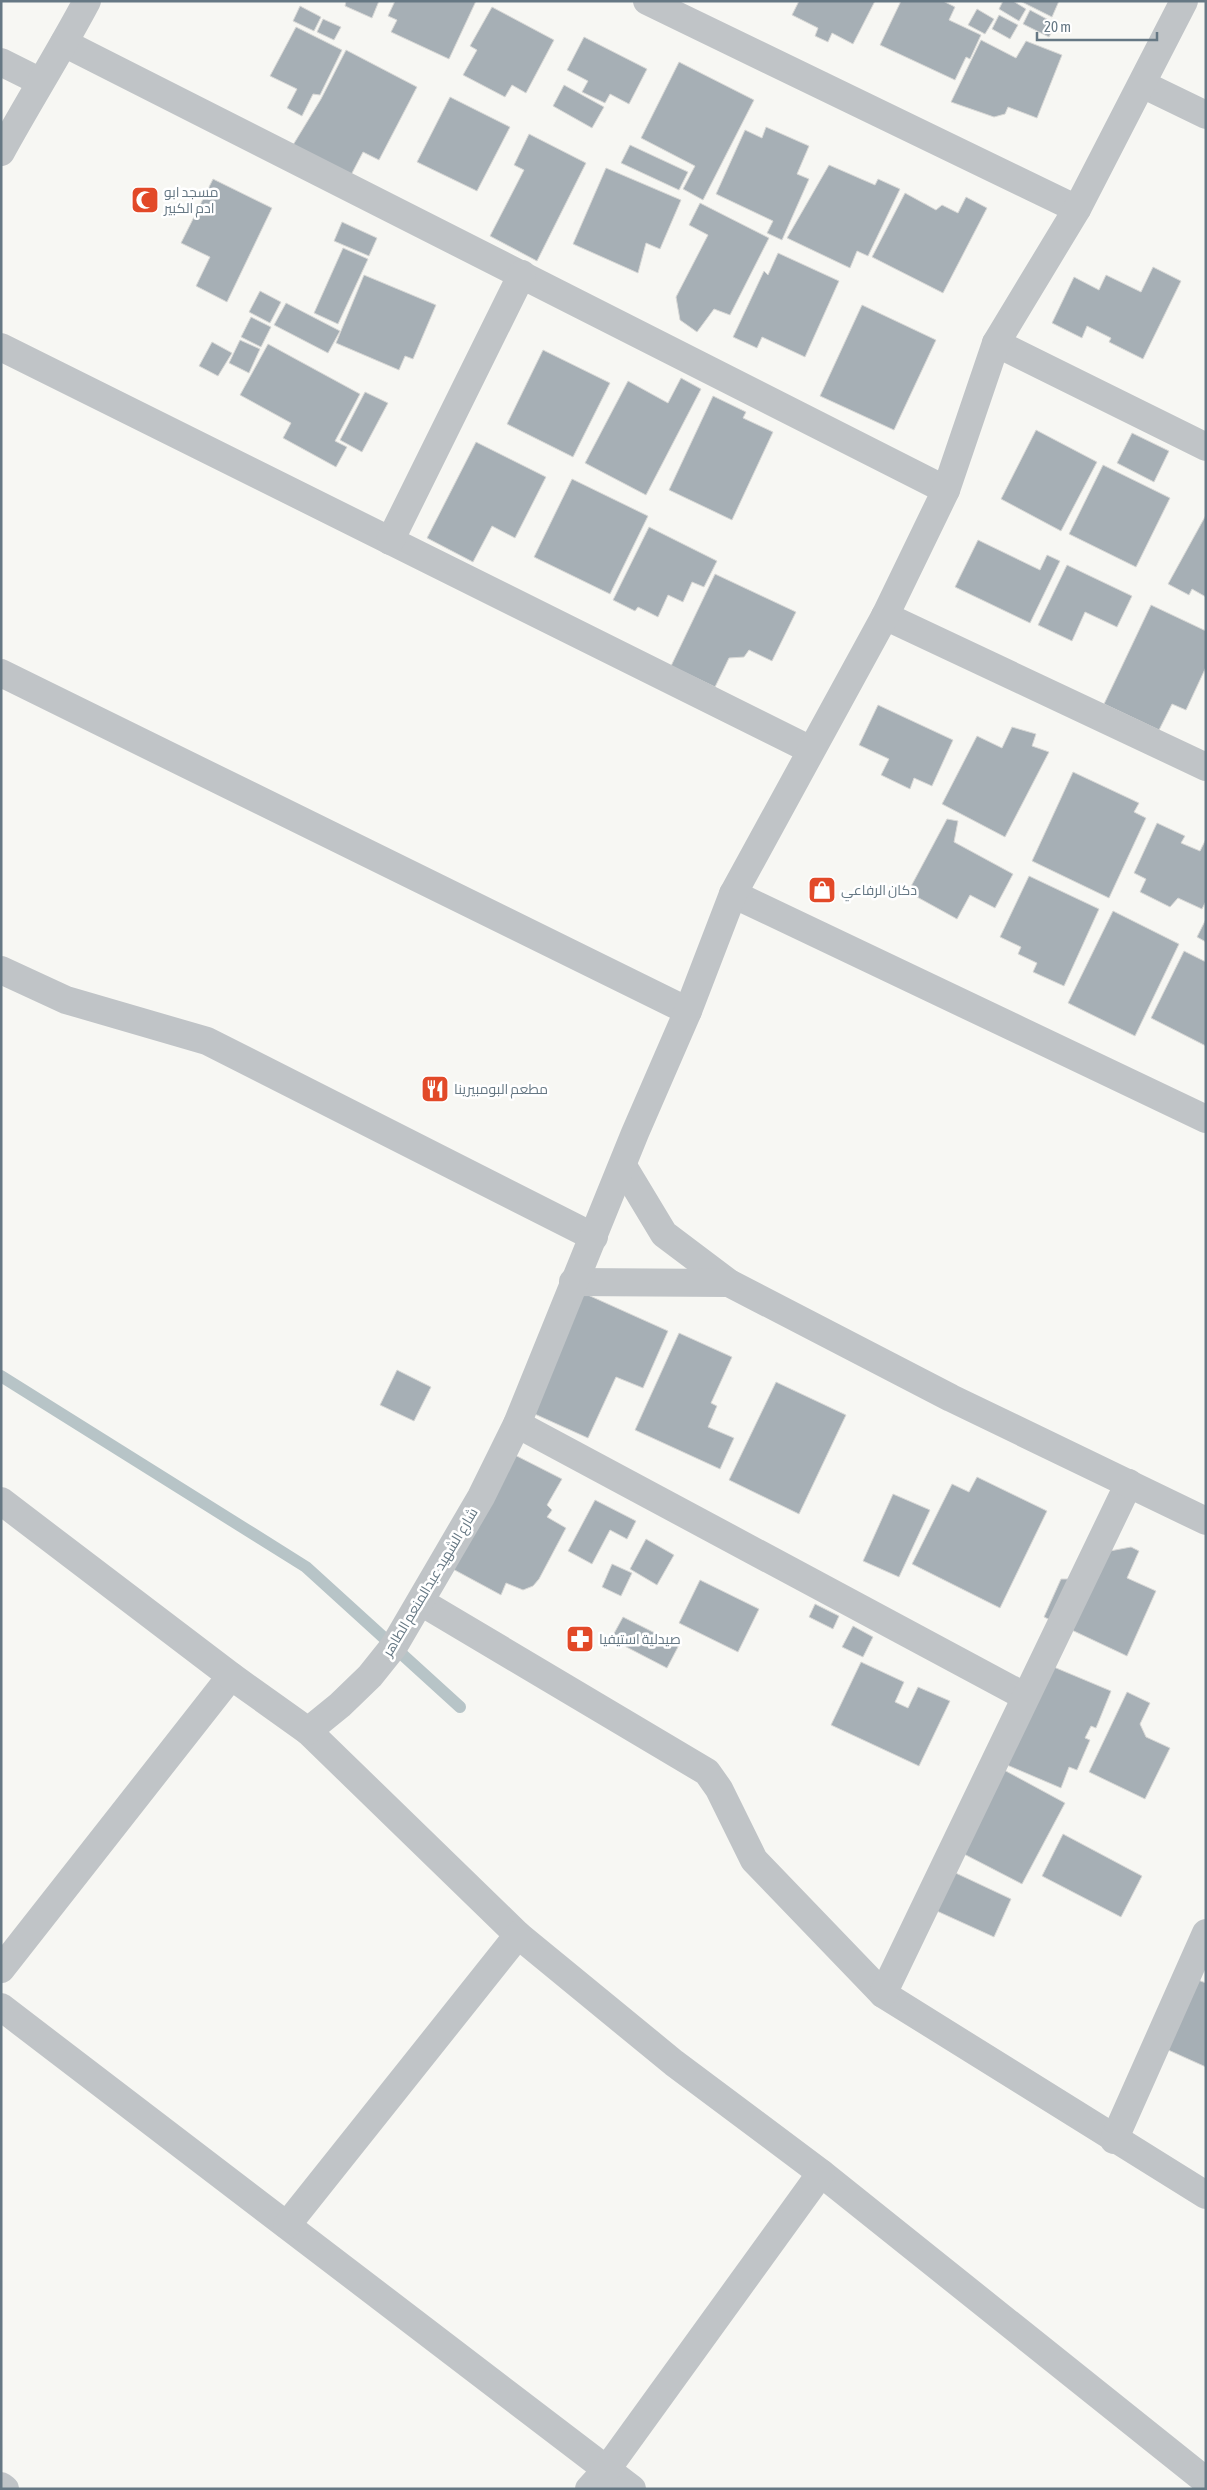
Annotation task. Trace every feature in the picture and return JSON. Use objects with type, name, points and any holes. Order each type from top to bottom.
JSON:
[{"type":"street","points":[[1,152],[39,81],[64,43],[87,1]]},
{"type":"street","points":[[647,1],[1077,209]]},
{"type":"street","name":"شارع الشهيد عبدالمنعم الطاهر","points":[[308,1731],[340,1705],[370,1676],[394,1646],[482,1497],[517,1424],[573,1282],[594,1237],[688,1011],[733,894],[884,616],[946,490],[996,343],[1077,209],[1184,1]]},
{"type":"street","points":[[64,43],[946,490]]},
{"type":"street","points":[[1,62],[39,81]]},
{"type":"street","points":[[1142,84],[1206,115]]},
{"type":"street","points":[[390,541],[522,274]]},
{"type":"street","points":[[996,343],[1206,448]]},
{"type":"street","points":[[1,347],[811,750]]},
{"type":"street","points":[[884,616],[1206,768]]},
{"type":"street","points":[[1,673],[688,1011]]},
{"type":"street","points":[[733,894],[1206,1119]]},
{"type":"street","points":[[1,970],[66,1000],[207,1041],[594,1237]]},
{"type":"street","points":[[623,1166],[664,1234],[729,1283],[951,1398],[1206,1521]]},
{"type":"street","points":[[573,1282],[729,1283]]},
{"type":"street","points":[[517,1424],[1024,1696]]},
{"type":"street","points":[[882,1994],[1128,1483]]},
{"type":"street","points":[[1,1501],[231,1676],[308,1731],[518,1935],[674,2063],[822,2173],[1206,2481]]},
{"type":"street","points":[[421,1602],[707,1772],[719,1789],[754,1860],[882,1994],[1114,2140],[1206,2195]]},
{"type":"street","points":[[1,1969],[231,1676]]},
{"type":"street","points":[[287,2225],[518,1935]]},
{"type":"street","points":[[1114,2140],[1203,1945]]},
{"type":"street","points":[[1,2007],[632,2489]]},
{"type":"street","points":[[589,2489],[606,2469],[822,2173]]},
{"type":"street","points":[[1,2486],[6,2489]]},
{"type":"building","points":[[346,1],[379,1],[372,18],[345,6]]},
{"type":"building","points":[[395,1],[476,1],[449,59],[391,32],[397,20],[388,16]]},
{"type":"building","points":[[799,1],[875,1],[853,44],[832,33],[828,42],[815,36],[818,28],[792,15]]},
{"type":"building","points":[[901,1],[943,1],[955,7],[949,20],[981,35],[970,59],[966,57],[955,80],[880,45]]},
{"type":"building","points":[[1003,1],[1013,1],[1026,9],[1019,21],[999,9]]},
{"type":"building","points":[[1020,1],[1059,1],[1052,17]]},
{"type":"building","points":[[300,6],[321,17],[314,31],[293,21]]},
{"type":"building","points":[[492,7],[554,40],[526,93],[512,85],[505,97],[463,75],[477,50],[470,46]]},
{"type":"building","points":[[977,9],[994,19],[985,34],[968,25]]},
{"type":"building","points":[[1030,10],[1056,24],[1049,37],[1023,24]]},
{"type":"building","points":[[999,15],[1018,25],[1010,39],[992,29]]},
{"type":"building","points":[[323,19],[341,27],[334,40],[317,32]]},
{"type":"building","points":[[296,27],[342,50],[320,95],[313,94],[302,116],[287,108],[297,89],[270,76]]},
{"type":"building","points":[[584,37],[647,69],[629,104],[610,94],[605,103],[582,92],[588,81],[567,70]]},
{"type":"building","points":[[981,40],[1016,58],[1026,41],[1062,55],[1037,118],[1008,107],[1005,114],[994,117],[951,102]]},
{"type":"building","points":[[346,50],[417,87],[379,160],[363,152],[351,175],[293,145],[321,99]]},
{"type":"building","points":[[679,62],[754,100],[703,200],[683,189],[695,166],[641,138]]},
{"type":"building","points":[[564,85],[604,107],[592,128],[553,106]]},
{"type":"building","points":[[450,97],[510,127],[477,191],[417,162]]},
{"type":"building","points":[[766,127],[809,146],[797,174],[809,179],[782,240],[767,233],[773,221],[716,194],[745,130],[762,138]]},
{"type":"building","points":[[529,134],[586,163],[537,261],[490,236],[524,170],[514,165]]},
{"type":"building","points":[[630,145],[688,172],[679,190],[621,163]]},
{"type":"building","points":[[829,165],[875,185],[878,179],[900,189],[868,256],[857,251],[850,268],[787,238]]},
{"type":"building","points":[[606,168],[681,200],[660,249],[646,243],[638,273],[573,244]]},
{"type":"building","points":[[213,179],[272,208],[227,302],[196,286],[210,257],[181,243]]},
{"type":"building","points":[[905,193],[936,210],[942,205],[958,213],[966,197],[987,208],[943,293],[872,257]]},
{"type":"building","points":[[700,203],[769,238],[730,315],[714,309],[697,332],[680,320],[676,297],[708,235],[689,225]]},
{"type":"building","points":[[342,222],[377,238],[369,256],[334,241]]},
{"type":"building","points":[[343,248],[368,259],[338,324],[314,313]]},
{"type":"building","points":[[778,253],[839,281],[805,357],[762,337],[757,348],[733,337],[764,271],[768,275]]},
{"type":"building","points":[[1153,267],[1181,281],[1143,359],[1109,342],[1111,338],[1087,326],[1082,338],[1052,323],[1074,277],[1099,290],[1106,275],[1141,292]]},
{"type":"building","points":[[364,275],[436,305],[413,359],[405,356],[399,370],[336,343]]},
{"type":"building","points":[[260,291],[281,302],[270,323],[249,312]]},
{"type":"building","points":[[286,303],[340,331],[328,353],[274,325]]},
{"type":"building","points":[[862,305],[936,340],[894,430],[820,396]]},
{"type":"building","points":[[251,317],[271,327],[261,347],[241,337]]},
{"type":"building","points":[[240,340],[260,349],[249,373],[229,363]]},
{"type":"building","points":[[212,342],[232,353],[218,376],[199,366]]},
{"type":"building","points":[[268,344],[360,394],[335,441],[347,447],[336,467],[283,438],[291,423],[240,395]]},
{"type":"building","points":[[543,350],[610,383],[573,457],[507,424]]},
{"type":"building","points":[[681,378],[701,389],[646,495],[585,463],[628,381],[668,403]]},
{"type":"building","points":[[365,392],[388,403],[362,452],[340,440]]},
{"type":"building","points":[[713,396],[746,412],[743,418],[773,432],[732,520],[669,490]]},
{"type":"building","points":[[1036,430],[1097,462],[1061,531],[1001,499]]},
{"type":"building","points":[[1132,433],[1169,451],[1154,482],[1117,463]]},
{"type":"building","points":[[476,442],[546,477],[515,538],[492,526],[473,562],[427,538]]},
{"type":"building","points":[[1103,465],[1170,498],[1136,567],[1069,534]]},
{"type":"building","points":[[572,479],[648,516],[610,594],[534,557]]},
{"type":"building","points":[[1206,515],[1206,597],[1192,589],[1189,595],[1168,584]]},
{"type":"building","points":[[649,527],[717,561],[704,587],[692,582],[683,602],[668,595],[658,617],[638,607],[635,611],[613,600]]},
{"type":"building","points":[[978,540],[1040,570],[1047,555],[1060,561],[1030,623],[955,587]]},
{"type":"building","points":[[1067,565],[1132,596],[1117,627],[1085,612],[1072,641],[1038,625]]},
{"type":"building","points":[[715,574],[796,612],[772,661],[749,650],[744,657],[729,658],[715,687],[671,666]]},
{"type":"building","points":[[1151,605],[1206,631],[1206,667],[1186,710],[1172,704],[1159,730],[1104,704]]},
{"type":"building","points":[[878,705],[953,740],[932,786],[914,778],[910,789],[881,775],[889,759],[859,745]]},
{"type":"building","points":[[1012,727],[1036,734],[1032,746],[1049,752],[1005,837],[942,804],[977,736],[1002,748]]},
{"type":"building","points":[[1073,772],[1139,803],[1134,812],[1146,818],[1109,898],[1032,861]]},
{"type":"building","points":[[947,819],[958,821],[954,842],[1013,874],[995,908],[970,895],[957,919],[908,892]]},
{"type":"building","points":[[1157,823],[1185,836],[1181,843],[1200,851],[1206,839],[1206,901],[1202,909],[1178,898],[1170,907],[1140,892],[1146,879],[1134,873]]},
{"type":"building","points":[[1029,876],[1099,909],[1064,986],[1033,972],[1037,963],[1018,954],[1021,947],[1000,937]]},
{"type":"building","points":[[1113,911],[1179,944],[1135,1036],[1068,1003]]},
{"type":"building","points":[[1206,919],[1206,942],[1197,937]]},
{"type":"building","points":[[1184,951],[1206,962],[1206,1046],[1151,1018]]},
{"type":"building","points":[[579,1291],[668,1331],[643,1388],[616,1377],[588,1438],[528,1411]]},
{"type":"building","points":[[679,1333],[732,1357],[711,1403],[717,1406],[708,1427],[734,1438],[720,1469],[635,1430]]},
{"type":"building","points":[[397,1370],[431,1387],[414,1421],[380,1405]]},
{"type":"building","points":[[776,1382],[846,1415],[799,1514],[729,1480]]},
{"type":"building","points":[[499,1447],[562,1479],[547,1505],[552,1510],[547,1517],[566,1528],[539,1579],[533,1586],[523,1590],[506,1583],[501,1595],[438,1561]]},
{"type":"building","points":[[977,1477],[1047,1511],[1000,1608],[912,1564],[952,1484],[969,1492]]},
{"type":"building","points":[[893,1494],[930,1510],[899,1577],[863,1561]]},
{"type":"building","points":[[595,1500],[636,1521],[627,1539],[610,1530],[592,1564],[568,1551]]},
{"type":"building","points":[[646,1539],[674,1555],[657,1585],[630,1569]]},
{"type":"building","points":[[1131,1547],[1139,1551],[1127,1578],[1156,1591],[1127,1656],[1044,1617],[1061,1579],[1072,1579],[1089,1555]]},
{"type":"building","points":[[612,1564],[632,1573],[621,1596],[602,1587]]},
{"type":"building","points":[[700,1580],[759,1609],[738,1652],[679,1623]]},
{"type":"building","points":[[815,1604],[839,1616],[833,1629],[809,1617]]},
{"type":"building","points":[[623,1617],[679,1645],[667,1668],[611,1639]]},
{"type":"building","points":[[853,1626],[873,1637],[863,1657],[842,1647]]},
{"type":"building","points":[[861,1662],[904,1682],[895,1702],[908,1708],[918,1687],[950,1701],[919,1766],[831,1725]]},
{"type":"building","points":[[1049,1665],[1111,1691],[1096,1728],[1091,1726],[1085,1738],[1090,1740],[1077,1770],[1069,1767],[1061,1788],[1007,1765]]},
{"type":"building","points":[[1127,1692],[1150,1703],[1140,1724],[1146,1737],[1170,1748],[1145,1799],[1089,1772]]},
{"type":"building","points":[[1004,1770],[1065,1803],[1022,1884],[962,1853]]},
{"type":"building","points":[[1063,1834],[1142,1876],[1121,1917],[1042,1876]]},
{"type":"building","points":[[945,1868],[1011,1899],[994,1937],[928,1907]]},
{"type":"building","points":[[1198,1980],[1206,1983],[1206,2067],[1166,2049]]},
{"type":"waterway","points":[[1,1376],[306,1567],[460,1707]]},
{"type":"place","name":"مسجد ابو ادم الكبير","points":[[145,200]]},
{"type":"place","name":"دكان الرفاعي","points":[[822,890]]},
{"type":"place","name":"مطعم البومبيرينا","points":[[435,1089]]},
{"type":"place","name":"صيدلية استيفيا","points":[[580,1639]]}]
